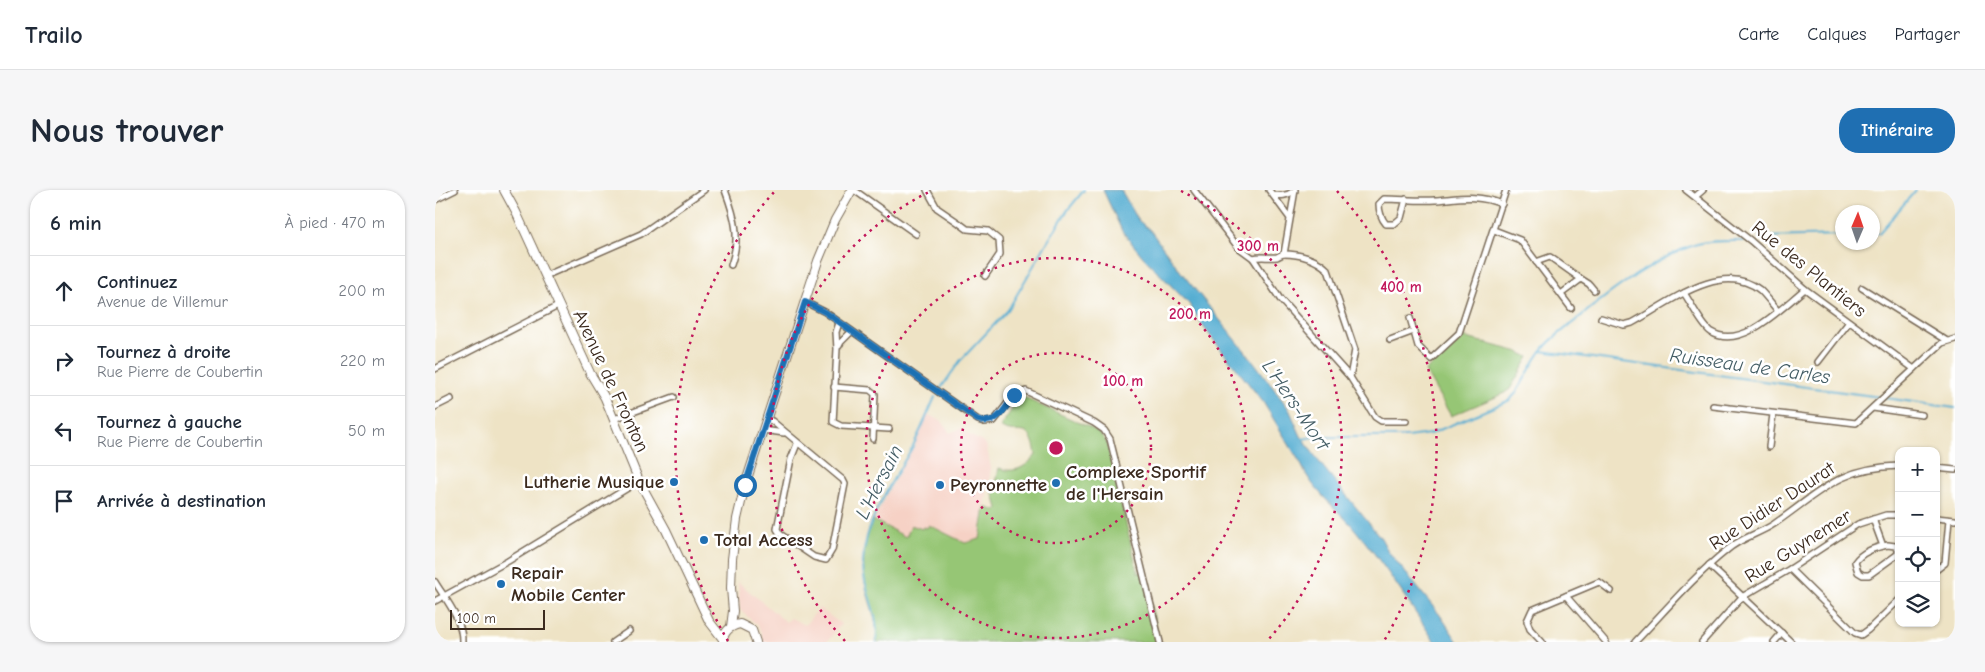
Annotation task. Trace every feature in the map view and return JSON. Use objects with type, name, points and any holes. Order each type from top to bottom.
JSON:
[{"type":"main road","name":"Avenue de Fronton","points":[[504,190],[516,212],[558,306],[614,419],[639,481],[666,530],[705,612],[723,641],[730,628],[715,622],[705,612]]},
{"type":"main road","points":[[744,625],[730,628],[733,611],[731,588],[732,559],[737,519],[745,485],[827,236],[853,190]]},
{"type":"main road","points":[[733,611],[744,625],[752,630],[756,642]]},
{"type":"street","points":[[435,200],[455,190]]},
{"type":"street","points":[[725,190],[734,215],[736,250],[731,265]]},
{"type":"street","points":[[853,190],[916,234]]},
{"type":"street","points":[[927,190],[937,208],[967,229],[988,231],[999,240],[1000,254],[985,276]]},
{"type":"street","points":[[1194,190],[1238,247],[1253,258],[1280,299],[1350,377],[1375,418],[1381,421],[1406,420]]},
{"type":"street","points":[[1410,318],[1418,346],[1431,359],[1459,333],[1506,190]]},
{"type":"street","name":"Rue des Plantiers","points":[[1686,190],[1751,241],[1805,289],[1915,369]]},
{"type":"street","points":[[1696,196],[1703,190]]},
{"type":"street","points":[[545,276],[641,234],[701,191]]},
{"type":"street","points":[[1284,254],[1294,191]]},
{"type":"street","points":[[1271,192],[1281,196],[1289,195],[1294,191]]},
{"type":"street","points":[[1271,192],[1289,217]]},
{"type":"street","points":[[1406,199],[1401,218],[1394,224],[1386,224],[1382,218],[1379,204],[1384,199],[1486,198],[1501,204]]},
{"type":"street","points":[[1494,230],[1520,240],[1571,308]]},
{"type":"street","points":[[1253,258],[1261,256],[1277,257],[1284,254],[1313,258],[1328,270],[1355,350],[1350,377]]},
{"type":"street","points":[[1537,262],[1550,257],[1589,284],[1594,290]]},
{"type":"street","points":[[1561,294],[1581,279]]},
{"type":"street","points":[[1601,318],[1624,325],[1632,324],[1697,286],[1713,281],[1728,280],[1759,290],[1778,311]]},
{"type":"street","points":[[1862,288],[1947,341]]},
{"type":"street","points":[[1684,293],[1711,332],[1724,337],[1736,337],[1748,333],[1805,289]]},
{"type":"street","points":[[805,302],[825,312],[978,420],[989,422],[997,419],[1014,395],[1025,391],[1094,423],[1108,434],[1160,642]]},
{"type":"street","points":[[435,369],[558,306]]},
{"type":"street","points":[[1818,362],[1849,322]]},
{"type":"street","points":[[839,323],[836,328],[837,349],[833,422],[841,426],[889,429]]},
{"type":"street","points":[[837,349],[851,332]]},
{"type":"street","points":[[1390,340],[1414,332]]},
{"type":"street","points":[[1713,406],[1857,423],[1942,344],[1955,339]]},
{"type":"street","points":[[1338,365],[1344,365],[1353,361]]},
{"type":"street","points":[[834,387],[870,390],[875,394],[873,439]]},
{"type":"street","points":[[614,419],[674,397]]},
{"type":"street","points":[[435,407],[451,399]]},
{"type":"street","points":[[1873,408],[1922,415]]},
{"type":"street","points":[[1769,447],[1773,414]]},
{"type":"street","points":[[766,419],[779,427],[797,444],[843,480],[845,484],[832,550],[826,560],[814,557],[780,534],[777,529],[791,459],[797,444]]},
{"type":"street","points":[[763,430],[784,433]]},
{"type":"street","name":"Rue Didier Daurat","points":[[1635,642],[1709,565],[1728,548],[1773,525],[1834,480],[1860,470],[1895,466]]},
{"type":"street","points":[[1940,468],[1955,470]]},
{"type":"street","points":[[435,601],[508,561],[639,481]]},
{"type":"street","name":"Rue Guynemer","points":[[1702,642],[1742,597],[1790,569],[1858,524],[1886,515],[1895,515]]},
{"type":"street","points":[[1873,519],[1883,546]]},
{"type":"street","points":[[1940,567],[1945,563],[1952,520]]},
{"type":"street","points":[[1883,546],[1895,546],[1898,549],[1898,554],[1869,575],[1863,575],[1858,572],[1855,562],[1859,557],[1883,546]]},
{"type":"street","points":[[1709,565],[1791,642]]},
{"type":"street","points":[[1790,569],[1855,633],[1861,634],[1868,630],[1895,604]]},
{"type":"street","points":[[435,582],[457,618],[463,642]]},
{"type":"street","points":[[1542,642],[1530,628],[1527,620],[1532,610],[1599,582],[1611,591]]},
{"type":"street","points":[[1566,596],[1606,642]]},
{"type":"street","points":[[613,642],[629,631]]},
{"type":"street","points":[[1774,642],[1782,633]]},
{"type":"shaded area","name":"Peyronnette","points":[[928,415],[941,420],[950,433],[964,427],[965,433],[986,444],[991,468],[980,539],[965,543],[929,525],[927,529],[906,537],[874,520],[915,445]]},
{"type":"shaded area","points":[[738,582],[786,622],[791,618],[805,625],[819,608],[841,624],[827,642],[763,642],[761,632],[756,624],[740,610]]},
{"type":"green space","points":[[1463,337],[1519,352],[1529,357],[1510,389],[1503,394],[1451,416],[1425,371]]},
{"type":"green space","points":[[1022,397],[1091,428],[1106,441],[1138,573],[1143,572],[1160,642],[876,642],[876,623],[865,583],[864,565],[865,547],[873,520],[906,537],[911,525],[922,529],[923,527],[927,528],[929,525],[965,543],[980,539],[985,507],[996,511],[998,508],[994,494],[999,468],[1015,470],[1024,466],[1036,455],[1034,444],[1027,433],[1006,430],[1000,427]]},
{"type":"water","points":[[1103,190],[1121,190],[1139,221],[1150,230],[1181,272],[1254,362],[1289,409],[1301,436],[1320,463],[1381,538],[1388,551],[1440,615],[1458,642],[1435,642],[1374,554],[1352,526],[1311,482],[1263,402],[1205,329],[1189,304],[1143,257],[1122,231]]},
{"type":"waterway","name":"L'Hersain","points":[[941,388],[960,361],[1008,310],[1048,241],[1067,211],[1084,190]]},
{"type":"waterway","points":[[1880,232],[1916,190]]},
{"type":"waterway","points":[[1759,237],[1835,235]]},
{"type":"waterway","name":"L'Hers-Mort","points":[[1321,437],[1407,437],[1430,434],[1510,400],[1538,355],[1550,341],[1631,278],[1663,259],[1700,243],[1744,241]]},
{"type":"waterway","name":"Ruisseau de Carles","points":[[1541,351],[1880,397]]},
{"type":"waterway","name":"L'Hersain","points":[[876,642],[876,621],[863,570],[865,544],[875,514],[913,446],[935,397]]},
{"type":"waterway","name":"Ruisseau de Carles","points":[[1885,398],[1955,408]]},
{"type":"waterway","name":"L'Hers-Mort","points":[[1302,439],[1314,437]]},
{"type":"place","name":"Lutherie Musique","points":[[674,482]]},
{"type":"place","name":"Complexe Sportif de l'Hersain","points":[[1056,483]]},
{"type":"place","name":"Peyronnette","points":[[940,485]]},
{"type":"place","name":"Total Access","points":[[704,540]]},
{"type":"place","name":"Repair Mobile Center","points":[[501,584]]},
{"type":"route","points":[[745,485],[805,302],[825,312],[978,420],[993,422],[1014,395]]}]
